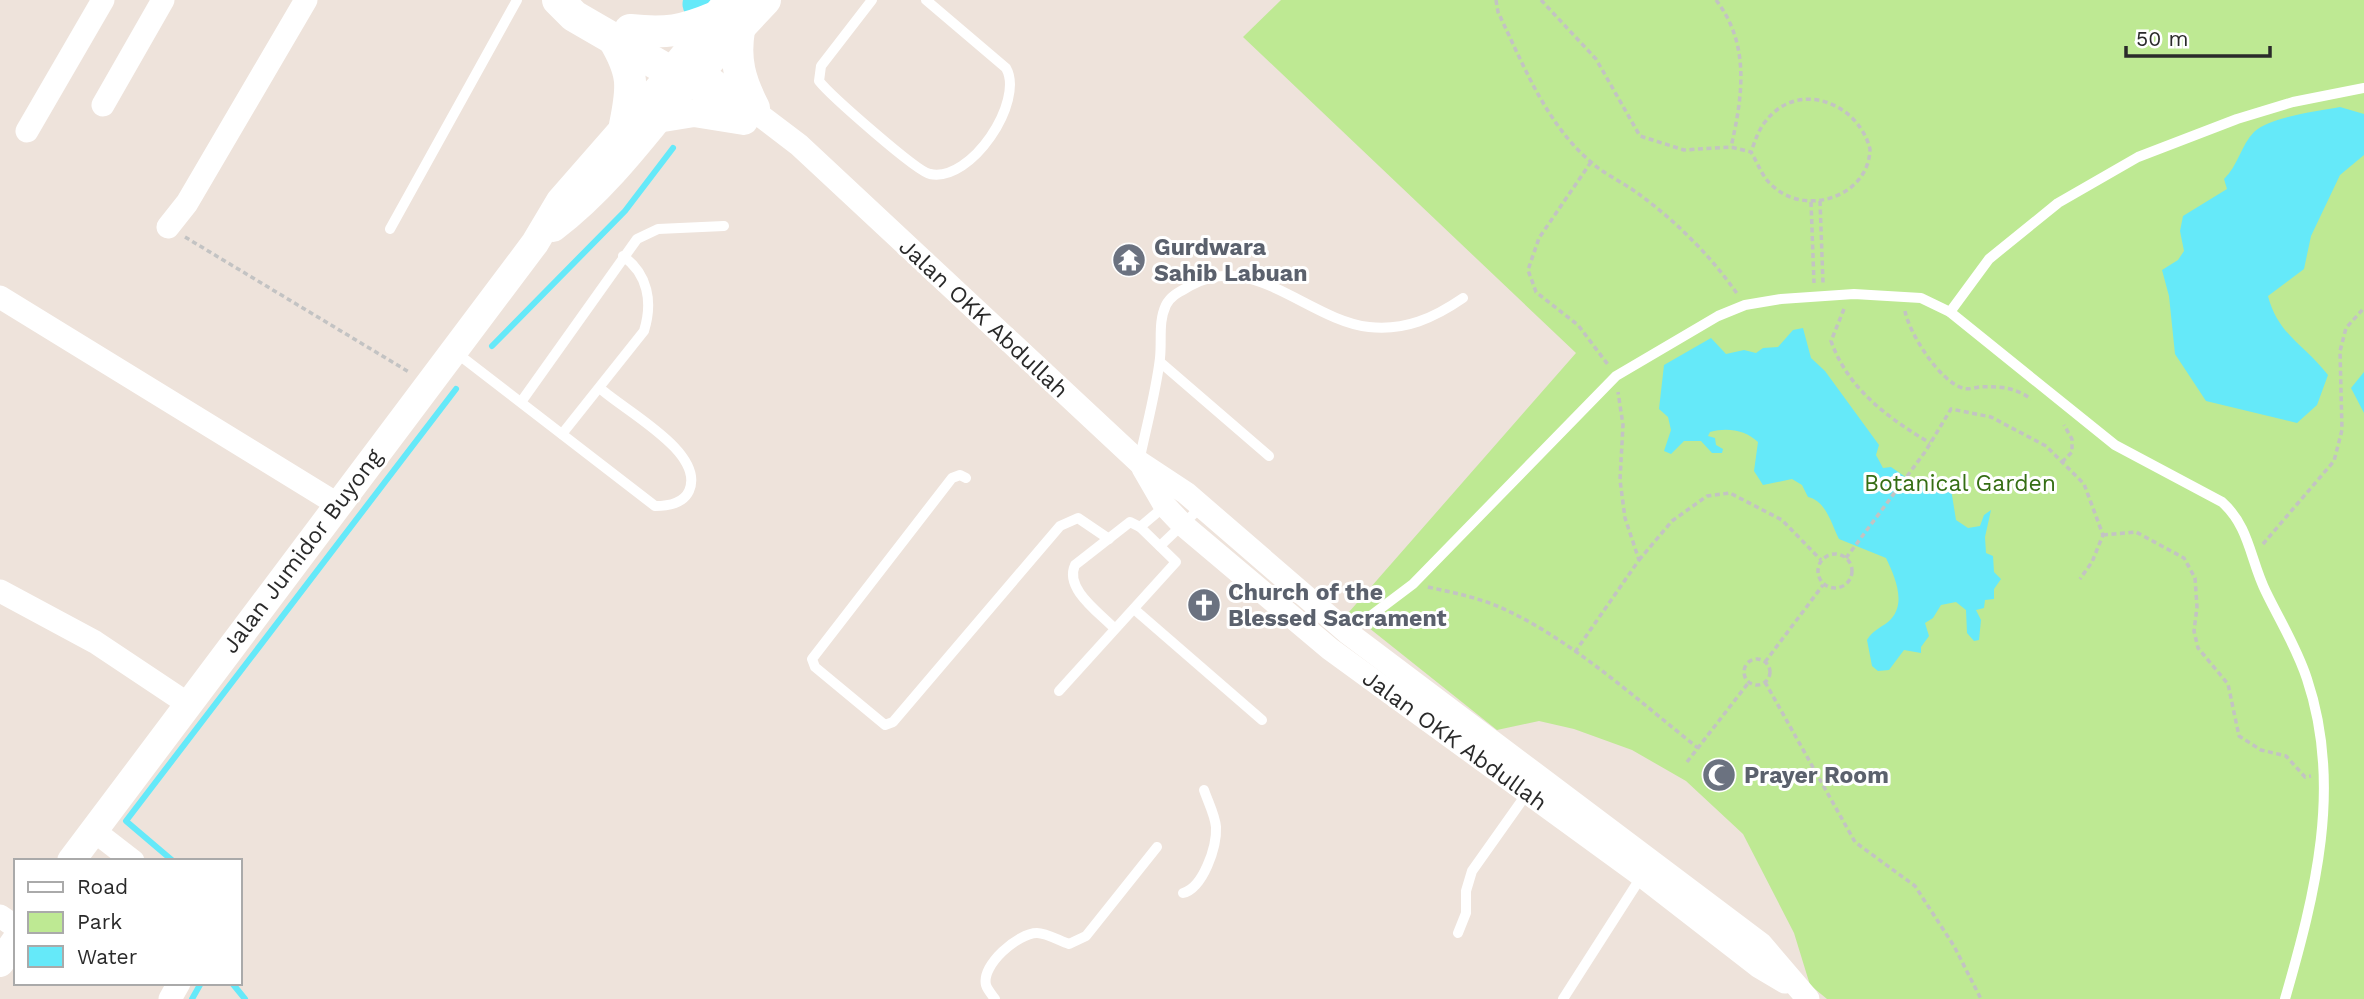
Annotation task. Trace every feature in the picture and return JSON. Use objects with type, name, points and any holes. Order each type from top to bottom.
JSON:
[{"type":"main road","name":"Jalan OKK Abdullah","points":[[558,0],[574,16],[622,34]]},
{"type":"main road","name":"Jalan OKK Abdullah","points":[[570,0],[686,71]]},
{"type":"main road","points":[[625,125],[632,86],[622,34],[681,31],[729,16],[765,0]]},
{"type":"main road","points":[[686,71],[729,16]]},
{"type":"main road","points":[[729,16],[738,72],[749,114]]},
{"type":"street","points":[[27,131],[103,0]]},
{"type":"street","points":[[103,105],[163,0]]},
{"type":"street","points":[[168,227],[187,203],[306,0]]},
{"type":"street","name":"Jalan OKK Abdullah","points":[[686,71],[799,145],[829,176],[1139,462],[1201,507],[1348,633],[1534,785],[1647,869],[1758,966],[1803,994]]},
{"type":"street","name":"Jalan Jumidor Buyong","points":[[534,243],[575,212],[657,119],[686,71]]},
{"type":"street","name":"Jalan Jumidor Buyong","points":[[72,859],[534,243],[560,201],[625,125],[686,71]]},
{"type":"street","points":[[657,119],[694,113],[749,114]]},
{"type":"street","points":[[0,297],[337,504]]},
{"type":"street","name":"Jalan OKK Abdullah","points":[[1139,462],[1165,506],[1183,525],[1330,649],[1534,785]]},
{"type":"street","points":[[0,591],[95,642],[188,704]]},
{"type":"street","points":[[93,830],[130,859]]},
{"type":"street","points":[[0,963],[14,943]]},
{"type":"lane","points":[[390,229],[517,0]]},
{"type":"lane","points":[[872,0],[821,65],[819,81],[917,166],[933,175],[974,159],[995,131],[1012,89],[1012,77],[1006,68],[926,0]]},
{"type":"lane","points":[[1951,312],[1989,259],[2058,203],[2138,157],[2237,119],[2292,102],[2364,88]]},
{"type":"lane","points":[[521,402],[637,239],[658,229],[724,226]]},
{"type":"lane","points":[[562,434],[638,342],[648,317],[647,289],[635,265],[623,256]]},
{"type":"lane","points":[[1139,462],[1160,362],[1161,331],[1167,304],[1175,294],[1195,283],[1222,274],[1236,275],[1270,286],[1349,323],[1371,328],[1424,322],[1463,298]]},
{"type":"lane","points":[[1348,633],[1413,584],[1616,376],[1717,316],[1745,305],[1819,295],[1921,298],[1951,312],[2115,445],[2222,502],[2237,516],[2264,588],[2308,680],[2324,752],[2321,854],[2285,999]]},
{"type":"lane","points":[[452,350],[656,506],[677,503],[688,495],[692,481],[689,464],[678,450],[601,388]]},
{"type":"lane","points":[[1160,362],[1269,456]]},
{"type":"lane","points":[[966,478],[960,475],[952,478],[812,659],[815,667],[885,725],[893,722],[1060,526],[1078,518],[1109,538]]},
{"type":"lane","points":[[1140,527],[1165,506]]},
{"type":"lane","points":[[1160,546],[1201,507]]},
{"type":"lane","points":[[1059,691],[1176,562],[1140,527],[1130,522],[1075,565],[1072,577],[1079,592],[1115,629]]},
{"type":"lane","points":[[1134,608],[1262,720]]},
{"type":"lane","points":[[1458,933],[1466,913],[1466,891],[1472,871],[1534,785]]},
{"type":"lane","points":[[1183,893],[1195,887],[1200,880],[1216,838],[1216,824],[1204,790]]},
{"type":"lane","points":[[995,999],[986,984],[988,970],[1004,952],[1020,939],[1037,933],[1069,944],[1086,936],[1157,847]]},
{"type":"lane","points":[[1563,999],[1647,869]]},
{"type":"path","points":[[1496,0],[1498,12],[1549,115],[1591,162],[1638,193],[1690,238],[1722,272],[1745,305]]},
{"type":"path","points":[[1541,0],[1596,59],[1640,136],[1684,150],[1731,147],[1751,152],[1766,180],[1775,189],[1798,200],[1811,202],[1834,198],[1852,186],[1865,169],[1870,155],[1863,130],[1844,109],[1817,99],[1789,104],[1766,120],[1751,152]]},
{"type":"path","points":[[1716,0],[1732,20],[1741,61],[1740,110],[1731,147]]},
{"type":"path","points":[[1819,295],[1820,201]]},
{"type":"path","points":[[1811,202],[1819,295]]},
{"type":"path","points":[[168,227],[428,383]]},
{"type":"path","points":[[1851,294],[1831,341],[1838,360],[1863,393],[1898,424],[1930,443]]},
{"type":"path","points":[[1902,297],[1906,316],[1939,372],[1963,389],[1997,386],[2020,391],[2041,405]]},
{"type":"path","points":[[2253,556],[2334,461],[2342,430],[2340,351],[2346,328],[2364,308]]},
{"type":"path","points":[[1846,558],[1925,452],[1951,409],[1991,417],[2046,446],[2084,484],[2103,535],[2092,562],[2080,579]]},
{"type":"path","points":[[2062,420],[2072,439],[2072,452],[2062,462]]},
{"type":"path","points":[[1639,560],[1672,521],[1707,496],[1730,493],[1782,520],[1821,560]]},
{"type":"path","points":[[2103,535],[2136,531],[2184,558],[2195,578],[2197,607],[2193,631],[2198,648],[2228,684],[2239,736],[2261,750],[2286,756],[2305,777],[2324,776]]},
{"type":"path","points":[[1831,554],[1846,558],[1852,575],[1845,585],[1834,589],[1823,584],[1817,570],[1821,560],[1831,554]]},
{"type":"path","points":[[1413,584],[1470,596],[1507,610],[1575,652],[1698,748]]},
{"type":"path","points":[[1765,662],[1823,584]]},
{"type":"path","points":[[1760,659],[1765,662],[1770,672],[1765,682],[1754,684],[1749,681],[1745,672],[1749,662],[1760,659]]},
{"type":"path","points":[[1687,762],[1749,681]]},
{"type":"path","points":[[1765,682],[1856,842],[1915,886],[1954,946],[1981,999]]},
{"type":"green space","name":"Botanical Garden","points":[[1281,0],[2364,0],[2364,999],[1827,999],[1810,985],[1794,933],[1743,834],[1686,781],[1632,750],[1574,729],[1539,721],[1497,730],[1349,612],[1576,353],[1243,37]]},
{"type":"water","points":[[2340,107],[2364,114],[2364,155],[2340,175],[2311,236],[2304,269],[2268,296],[2278,321],[2328,375],[2317,405],[2297,423],[2206,401],[2175,354],[2169,296],[2162,270],[2178,260],[2184,251],[2180,231],[2183,216],[2227,189],[2224,179],[2250,137],[2261,127],[2294,115]]},
{"type":"water","points":[[1803,328],[1811,358],[1825,371],[1879,445],[1876,455],[1883,468],[1891,467],[1917,485],[1951,489],[1956,520],[1968,528],[1980,526],[1984,515],[1991,510],[1985,537],[1986,553],[1993,556],[1994,572],[2001,579],[1994,589],[1994,599],[1985,600],[1984,608],[1976,610],[1981,620],[1979,640],[1974,641],[1967,633],[1966,610],[1956,602],[1941,605],[1933,618],[1925,623],[1929,636],[1921,647],[1921,653],[1904,650],[1889,670],[1878,671],[1872,666],[1867,640],[1894,615],[1899,599],[1896,582],[1886,558],[1839,539],[1824,508],[1808,497],[1802,485],[1792,479],[1763,485],[1754,471],[1758,442],[1742,432],[1710,432],[1708,436],[1715,438],[1716,445],[1723,449],[1722,453],[1712,453],[1701,441],[1684,441],[1671,454],[1664,451],[1671,430],[1668,417],[1659,409],[1664,365],[1711,338],[1726,354],[1744,350],[1756,353],[1763,348],[1778,347],[1793,330]]},
{"type":"water","points":[[2364,372],[2364,413],[2351,388]]},
{"type":"waterway","points":[[700,4],[703,0]]},
{"type":"waterway","points":[[492,346],[625,211],[673,148]]},
{"type":"waterway","points":[[171,859],[126,821],[456,389]]},
{"type":"waterway","points":[[192,999],[200,985]]},
{"type":"waterway","points":[[234,985],[245,999]]},
{"type":"place","name":"Gurdwara Sahib Labuan","points":[[1129,260]]},
{"type":"place","name":"Church of the Blessed Sacrament","points":[[1204,605]]},
{"type":"place","name":"Prayer Room","points":[[1719,775]]}]
